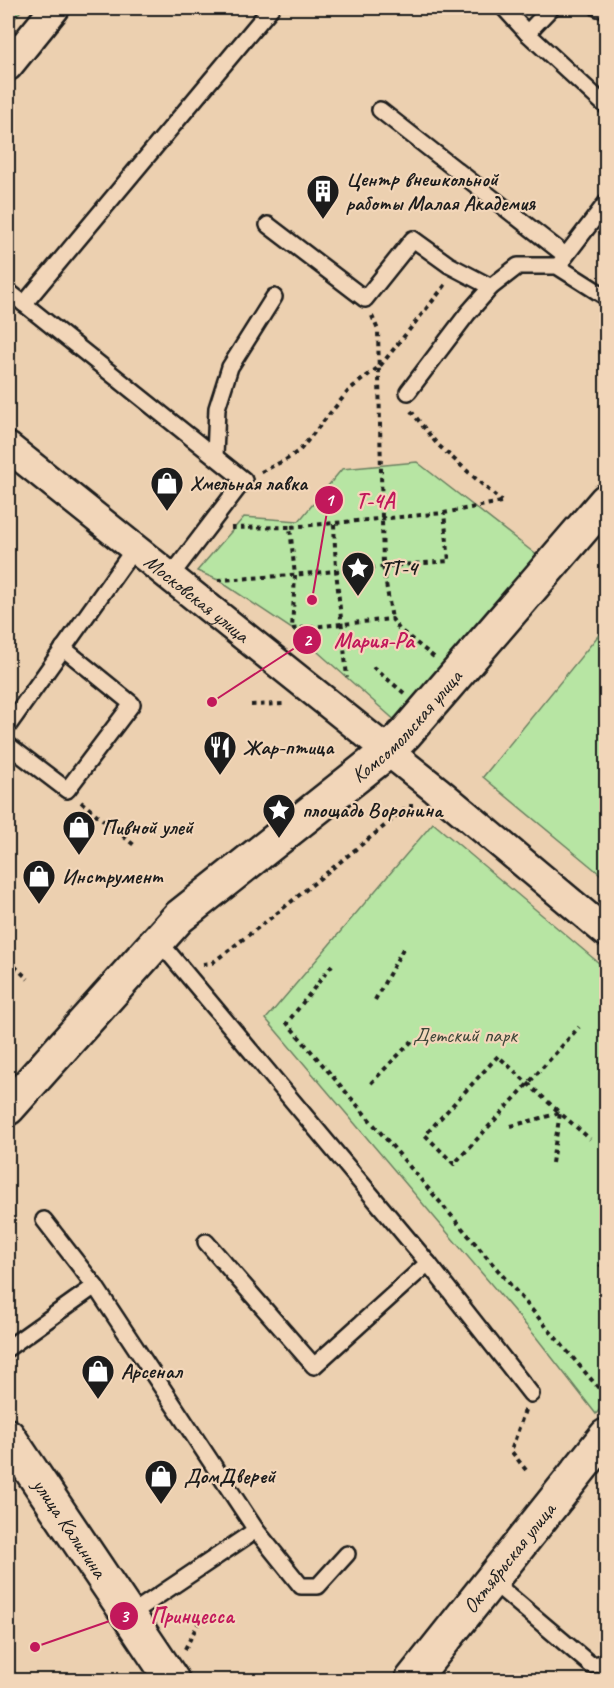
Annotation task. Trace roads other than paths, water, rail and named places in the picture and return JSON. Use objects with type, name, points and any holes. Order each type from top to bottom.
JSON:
[{"type":"main road","name":"Комсомольская улица","points":[[8,1108],[179,917],[387,752],[606,501]]},
{"type":"main road","name":"улица Калинина","points":[[8,1436],[128,1616],[178,1669]]},
{"type":"main road","name":"Октябрьская улица","points":[[412,1680],[606,1436]]},
{"type":"street","points":[[8,66],[55,8]]},
{"type":"street","name":"Московская улица","points":[[8,447],[439,792],[606,932]]},
{"type":"lane","points":[[24,304],[272,8]]},
{"type":"lane","points":[[504,8],[527,33],[606,106]]},
{"type":"lane","points":[[527,33],[551,8]]},
{"type":"lane","points":[[598,8],[606,10]]},
{"type":"lane","points":[[380,110],[606,297]]},
{"type":"lane","points":[[408,392],[468,313],[491,287],[518,266],[561,261],[606,203]]},
{"type":"lane","points":[[268,225],[365,299],[413,238],[458,269],[491,287]]},
{"type":"lane","points":[[8,291],[244,480],[170,576]]},
{"type":"lane","points":[[214,456],[217,408],[230,367],[274,297]]},
{"type":"lane","points":[[8,726],[134,549]]},
{"type":"lane","points":[[8,745],[67,790],[132,704],[63,648]]},
{"type":"lane","points":[[158,940],[428,1263],[531,1394]]},
{"type":"lane","points":[[44,1220],[95,1286],[256,1530],[301,1586],[318,1586],[347,1554]]},
{"type":"lane","points":[[206,1242],[314,1366],[428,1263]]},
{"type":"lane","points":[[8,1347],[95,1286]]},
{"type":"lane","points":[[128,1616],[256,1530]]},
{"type":"lane","points":[[492,1581],[591,1665],[606,1663]]},
{"type":"place","name":"Центр внешкольной работы Малая Академия","points":[[323,220]]},
{"type":"place","name":"Хмельная лавка","points":[[167,512]]},
{"type":"place","name":"ТТ-4","points":[[358,597]]},
{"type":"place","name":"Т-4А","points":[[312,600]]},
{"type":"place","name":"Мария-Ра","points":[[212,702]]},
{"type":"place","name":"Жар-птица","points":[[220,776]]},
{"type":"place","name":"площадь Воронина","points":[[279,839]]},
{"type":"place","name":"Пивной улей","points":[[79,856]]},
{"type":"place","name":"Инструмент","points":[[39,905]]},
{"type":"place","name":"Арсенал","points":[[98,1400]]},
{"type":"place","name":"ДомДверей","points":[[161,1505]]},
{"type":"place","name":"Принцесса","points":[[35,1647]]},
{"type":"park label","name":"Детский парк","points":[[465,1035]]}]
